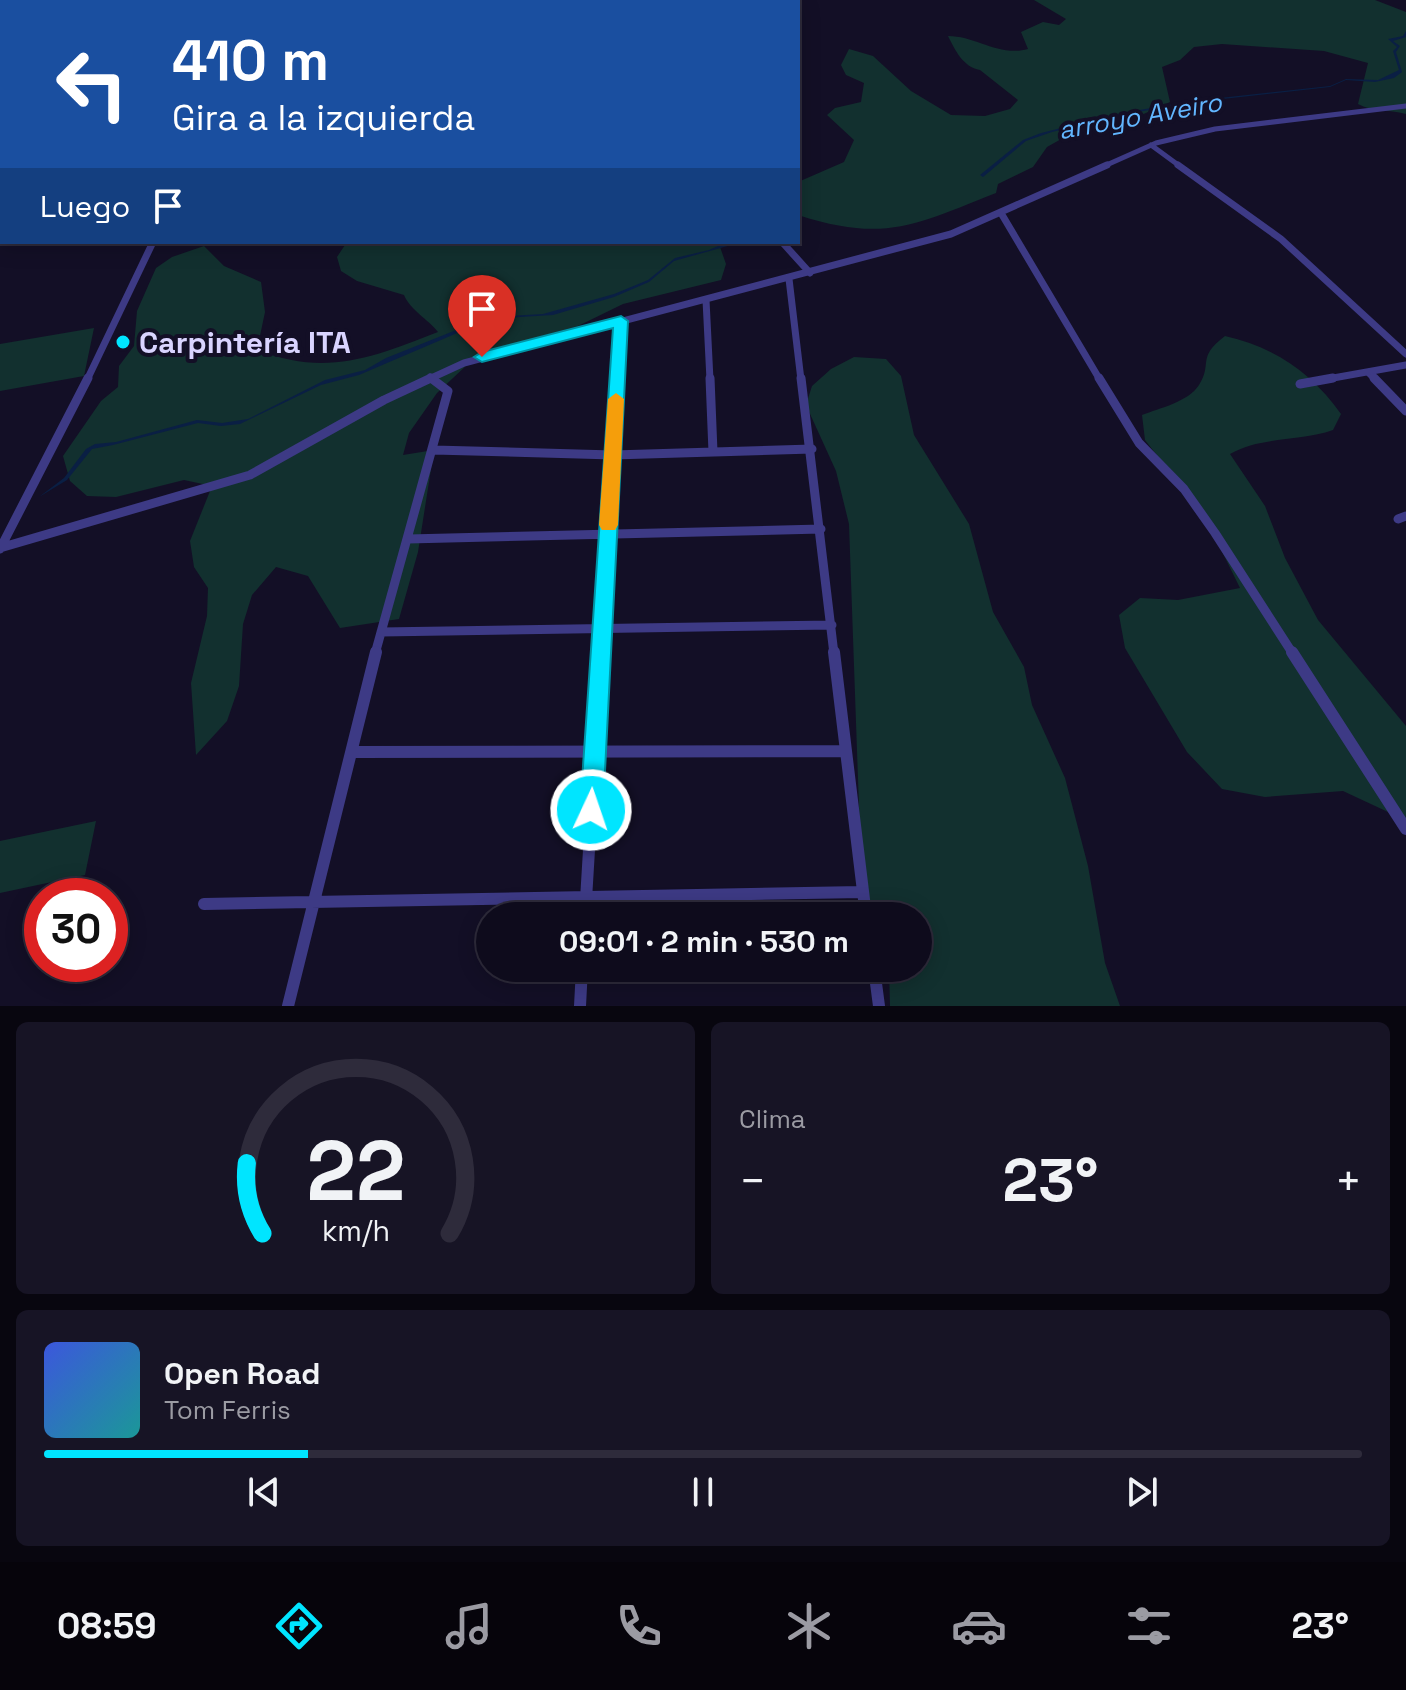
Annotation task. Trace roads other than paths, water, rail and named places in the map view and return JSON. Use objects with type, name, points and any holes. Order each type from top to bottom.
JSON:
[{"type":"street","points":[[0,548],[250,475],[430,377],[482,357],[789,279],[951,234],[1151,145],[1215,129],[1406,106]]},
{"type":"street","points":[[1151,145],[1281,239],[1406,354]]},
{"type":"street","points":[[1001,213],[1139,443],[1184,489],[1215,533],[1406,829]]},
{"type":"street","points":[[0,548],[103,349],[152,244]]},
{"type":"street","points":[[784,244],[810,273]]},
{"type":"street","points":[[789,279],[812,449],[864,902]]},
{"type":"street","points":[[706,300],[713,452]]},
{"type":"street","points":[[586,902],[621,321]]},
{"type":"street","points":[[1300,384],[1406,365]]},
{"type":"street","points":[[1368,372],[1406,411]]},
{"type":"street","points":[[288,1006],[381,632],[448,391],[430,377]]},
{"type":"street","points":[[434,450],[613,455],[812,449]]},
{"type":"street","points":[[408,539],[821,529]]},
{"type":"street","points":[[381,632],[832,625]]},
{"type":"street","points":[[353,752],[846,751]]},
{"type":"street","points":[[204,904],[862,892]]},
{"type":"street","points":[[580,1006],[581,982]]},
{"type":"street","points":[[876,982],[879,1006]]},
{"type":"water","points":[[1406,31],[1406,37],[1393,41],[1400,46],[1396,52],[1402,72],[1394,78],[1375,82],[1346,80],[1330,87],[1196,102],[1126,114],[1026,141],[983,177],[980,175],[1023,140],[1041,133],[1122,113],[1192,101],[1330,86],[1346,79],[1378,80],[1399,70],[1393,51],[1397,47],[1388,39],[1403,36]]},
{"type":"water","points":[[722,244],[735,244],[674,261],[649,282],[614,297],[553,315],[490,319],[359,375],[321,385],[240,424],[221,426],[198,423],[92,449],[67,480],[39,497],[64,478],[86,449],[95,444],[116,442],[197,420],[222,423],[248,419],[325,380],[365,370],[386,358],[489,317],[543,314],[614,294],[648,280],[675,258]]},
{"type":"place","name":"Carpintería ITA","points":[[123,342]]},
{"type":"water label","name":"arroyo Aveiro","points":[[1140,116]]}]
